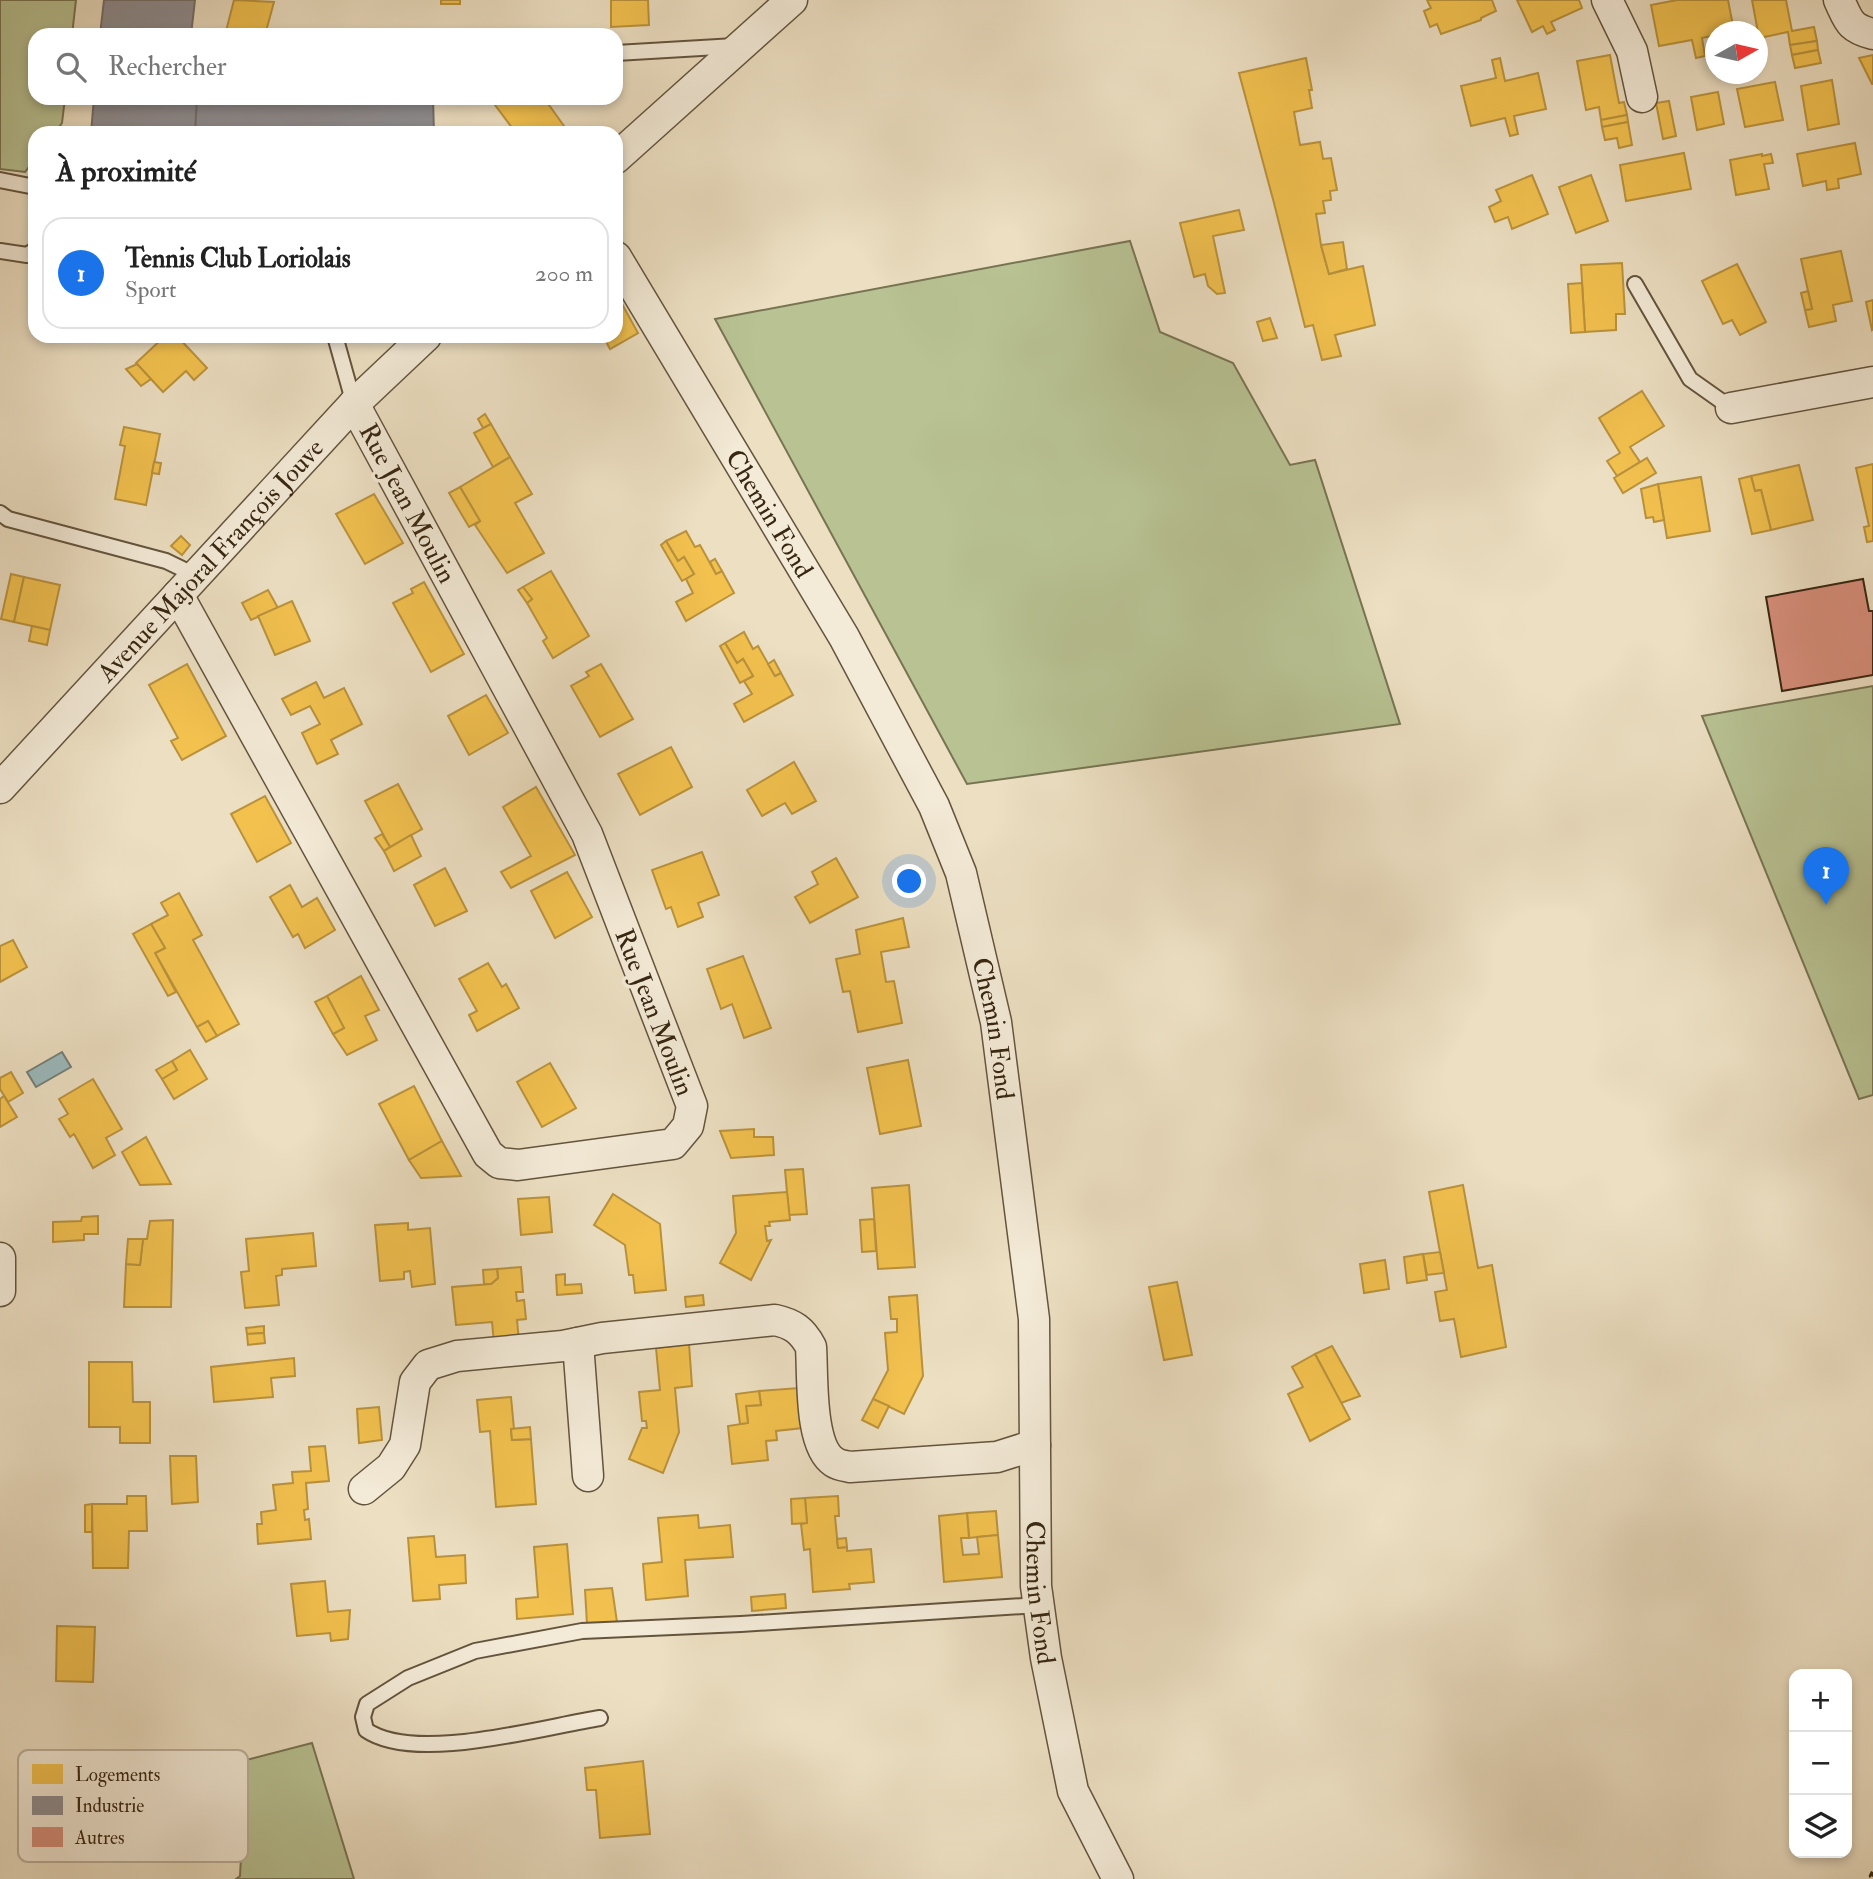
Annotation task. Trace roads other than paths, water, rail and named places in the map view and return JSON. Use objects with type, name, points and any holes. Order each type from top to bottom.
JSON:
[{"type":"street","points":[[623,152],[792,0]]},
{"type":"street","points":[[1607,0],[1632,51],[1642,97]]},
{"type":"street","points":[[1839,0],[1850,24],[1857,30],[1873,34]]},
{"type":"street","name":"Chemin Fond","points":[[623,269],[844,637],[934,806],[961,873],[996,1022],[1034,1319],[1037,1587],[1046,1658],[1073,1791],[1118,1879]]},
{"type":"street","name":"Avenue Majoral François Jouve","points":[[0,788],[354,404],[419,343]]},
{"type":"street","points":[[1731,408],[1873,382]]},
{"type":"street","name":"Rue Jean Moulin","points":[[187,585],[488,1154],[499,1163],[517,1165],[673,1144],[688,1126],[692,1106],[587,834],[354,404]]},
{"type":"street","points":[[0,1258],[0,1291]]},
{"type":"street","points":[[364,1489],[391,1466],[405,1445],[415,1382],[428,1365],[457,1356],[775,1320],[791,1323],[804,1334],[811,1347],[817,1435],[822,1449],[835,1463],[850,1467],[997,1457],[1035,1446]]},
{"type":"street","points":[[578,1343],[588,1476]]},
{"type":"lane","points":[[623,53],[740,46]]},
{"type":"lane","points":[[0,180],[28,186]]},
{"type":"lane","points":[[0,251],[28,254]]},
{"type":"lane","points":[[1635,284],[1690,379],[1731,408]]},
{"type":"lane","points":[[337,343],[354,404]]},
{"type":"lane","points":[[0,513],[8,519],[166,561],[187,585]]},
{"type":"lane","points":[[600,1718],[469,1742],[396,1742],[376,1737],[366,1730],[363,1717],[367,1704],[408,1678],[475,1651],[582,1631],[1039,1605]]},
{"type":"water","points":[[62,1052],[71,1067],[36,1087],[27,1072]]},
{"type":"place","name":"Tennis Club Loriolais","points":[[1826,905]]}]
